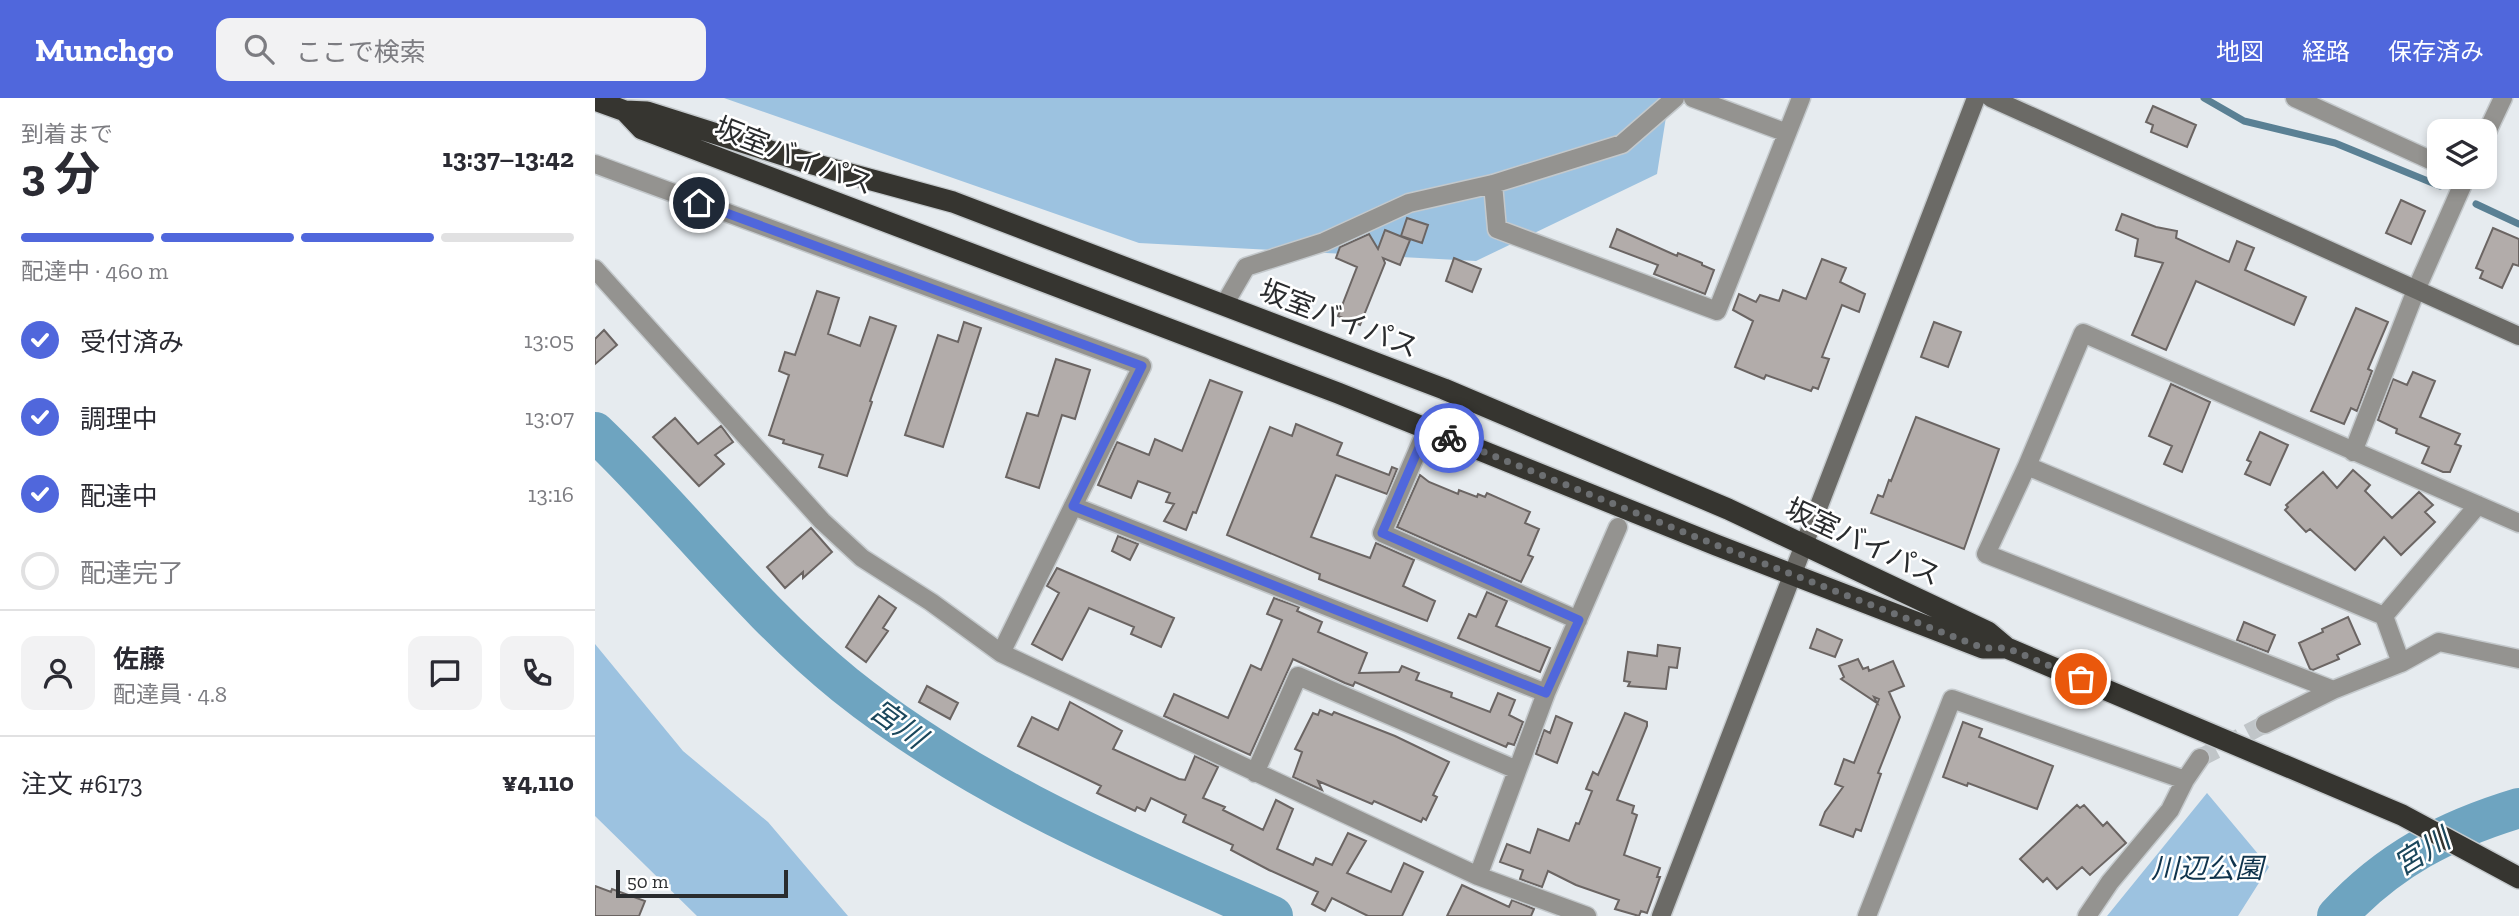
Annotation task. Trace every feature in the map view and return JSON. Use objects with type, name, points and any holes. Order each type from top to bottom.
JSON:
[{"type":"highway","name":"坂室バイパス","points":[[595,100],[625,111],[647,112],[802,161],[953,202],[1444,389],[1728,509],[1988,632],[2007,648],[2402,815],[2519,878]]},
{"type":"highway","name":"坂室バイパス","points":[[625,111],[642,129],[1427,429],[1983,648],[2007,648]]},
{"type":"street","points":[[1224,305],[1246,267],[1324,242],[1409,203],[1493,184],[1622,144],[1675,98]]},
{"type":"street","points":[[1693,98],[1787,133]]},
{"type":"street","points":[[1493,184],[1497,229],[1717,311],[1801,98]]},
{"type":"street","points":[[1661,916],[1976,98]]},
{"type":"street","points":[[1991,98],[2519,336]]},
{"type":"street","points":[[2295,98],[2328,105],[2427,158]]},
{"type":"street","points":[[2493,119],[2503,98]]},
{"type":"street","points":[[595,164],[1142,366],[1001,653]]},
{"type":"street","points":[[2353,452],[2416,290],[2461,189]]},
{"type":"street","points":[[595,269],[822,521],[862,558],[1001,653],[1478,876],[1587,916]]},
{"type":"street","points":[[2333,690],[1986,554],[2027,466],[2083,333],[2519,523]]},
{"type":"street","points":[[1427,429],[1382,533],[1579,620]]},
{"type":"street","points":[[2027,466],[2384,616],[2401,663]]},
{"type":"street","points":[[2384,616],[2479,505]]},
{"type":"street","points":[[1073,506],[1546,693]]},
{"type":"street","points":[[1478,876],[1546,693],[1618,527]]},
{"type":"street","points":[[2265,724],[2333,690],[2401,663],[2439,642],[2519,659]]},
{"type":"street","points":[[1255,773],[1298,676],[1517,770]]},
{"type":"street","points":[[1867,916],[1952,699],[2185,780]]},
{"type":"street","points":[[2087,916],[2110,882],[2170,810],[2200,758]]},
{"type":"green space","points":[[724,98],[1669,98],[1657,174],[1476,261],[1139,243]]},
{"type":"green space","points":[[595,644],[683,751],[768,822],[848,916],[697,916],[595,816]]},
{"type":"green space","name":"川辺公園","points":[[2207,793],[2269,867],[2238,916],[2107,916]]},
{"type":"building","points":[[2153,106],[2196,125],[2187,147],[2151,132],[2153,125],[2146,122]]},
{"type":"building","points":[[2401,200],[2425,211],[2411,244],[2386,233]]},
{"type":"building","points":[[2122,214],[2156,227],[2177,231],[2176,238],[2229,262],[2237,241],[2254,248],[2245,270],[2306,297],[2294,325],[2196,281],[2166,350],[2132,335],[2163,263],[2135,256],[2138,239],[2116,230]]},
{"type":"building","points":[[1407,218],[1428,225],[1422,243],[1401,236]]},
{"type":"building","points":[[2493,228],[2519,239],[2519,266],[2513,264],[2502,288],[2480,278],[2483,271],[2476,268]]},
{"type":"building","points":[[1617,229],[1714,270],[1705,294],[1654,274],[1658,265],[1610,247]]},
{"type":"building","points":[[1385,230],[1410,240],[1400,265],[1383,258],[1385,263],[1360,325],[1338,316],[1357,267],[1336,258],[1340,247],[1369,234],[1378,249]]},
{"type":"building","points":[[1454,258],[1481,269],[1472,292],[1446,281]]},
{"type":"building","points":[[1822,259],[1846,268],[1840,282],[1865,294],[1859,312],[1842,305],[1822,357],[1829,359],[1818,389],[1813,387],[1811,391],[1766,375],[1764,379],[1735,367],[1753,321],[1733,310],[1739,294],[1756,302],[1760,295],[1779,301],[1783,290],[1806,299]]},
{"type":"building","points":[[817,291],[839,298],[828,334],[860,346],[870,317],[896,326],[847,476],[819,467],[823,455],[783,443],[784,440],[769,435],[789,375],[779,371],[785,352],[795,355]]},
{"type":"building","points":[[2356,308],[2388,322],[2368,369],[2372,371],[2357,411],[2351,408],[2344,424],[2311,411]]},
{"type":"building","points":[[964,322],[981,328],[943,447],[905,435],[938,335],[958,342]]},
{"type":"building","points":[[1934,322],[1961,332],[1948,367],[1921,357]]},
{"type":"building","points":[[604,330],[617,345],[595,364],[595,339]]},
{"type":"building","points":[[1056,359],[1090,370],[1075,419],[1062,415],[1039,488],[1006,477],[1027,413],[1038,416]]},
{"type":"building","points":[[2413,372],[2435,381],[2420,417],[2460,434],[2455,444],[2461,446],[2450,472],[2443,472],[2422,463],[2429,447],[2396,433],[2397,429],[2378,420],[2393,379],[2407,385]]},
{"type":"building","points":[[1210,380],[1242,392],[1196,513],[1193,512],[1186,530],[1164,521],[1174,504],[1166,502],[1170,493],[1138,481],[1131,498],[1098,485],[1117,442],[1149,455],[1155,439],[1182,451]]},
{"type":"building","points":[[2171,384],[2210,402],[2182,472],[2164,464],[2172,446],[2149,436]]},
{"type":"building","points":[[1916,417],[1999,449],[1964,549],[1871,513],[1878,495],[1883,497],[1889,480],[1891,481]]},
{"type":"building","points":[[675,418],[698,444],[721,426],[733,442],[715,455],[724,464],[699,486],[653,437]]},
{"type":"building","points":[[1296,424],[1342,443],[1337,455],[1389,475],[1392,467],[1397,469],[1387,494],[1336,475],[1311,537],[1370,558],[1376,543],[1414,560],[1403,586],[1435,601],[1427,621],[1319,579],[1320,574],[1227,535],[1270,427],[1292,436]]},
{"type":"building","points":[[2260,432],[2288,445],[2270,485],[2245,474],[2251,462],[2247,460]]},
{"type":"building","points":[[2353,470],[2370,485],[2365,491],[2392,518],[2419,492],[2433,505],[2425,512],[2435,522],[2401,555],[2384,537],[2355,570],[2310,529],[2306,532],[2285,510],[2288,507],[2286,505],[2323,472],[2337,488]]},
{"type":"building","points":[[1420,475],[1429,482],[1458,494],[1459,490],[1477,497],[1478,494],[1485,497],[1487,493],[1530,512],[1525,523],[1539,529],[1528,555],[1533,557],[1521,582],[1397,527]]},
{"type":"building","points":[[811,528],[832,552],[803,578],[803,572],[785,588],[767,567]]},
{"type":"building","points":[[1118,536],[1138,544],[1130,560],[1112,551]]},
{"type":"building","points":[[1057,568],[1174,618],[1161,647],[1131,634],[1134,627],[1089,608],[1062,660],[1032,644],[1059,593],[1047,586]]},
{"type":"building","points":[[1487,592],[1507,601],[1496,626],[1550,648],[1540,672],[1458,638],[1469,614],[1476,617]]},
{"type":"building","points":[[879,596],[896,608],[883,628],[888,631],[866,662],[846,647]]},
{"type":"building","points":[[1274,598],[1299,607],[1297,611],[1322,622],[1318,632],[1367,653],[1359,673],[1399,672],[1402,666],[1419,673],[1416,680],[1452,693],[1451,697],[1490,712],[1498,693],[1515,700],[1509,715],[1523,722],[1514,745],[1508,743],[1506,747],[1355,682],[1353,686],[1293,659],[1250,755],[1164,716],[1174,694],[1228,718],[1251,665],[1261,670],[1282,620],[1267,614]]},
{"type":"building","points":[[2348,617],[2360,644],[2337,655],[2339,659],[2310,669],[2299,643]]},
{"type":"building","points":[[2244,622],[2275,635],[2268,652],[2237,640]]},
{"type":"building","points":[[1817,629],[1842,640],[1835,657],[1810,648]]},
{"type":"building","points":[[1658,645],[1680,648],[1677,668],[1669,667],[1666,689],[1628,686],[1630,682],[1624,681],[1628,652],[1657,656]]},
{"type":"building","points":[[1858,659],[1863,669],[1868,667],[1869,671],[1893,661],[1904,686],[1889,692],[1900,717],[1878,773],[1881,774],[1861,831],[1856,829],[1853,837],[1820,825],[1825,812],[1843,787],[1835,784],[1844,759],[1854,763],[1879,699],[1874,697],[1877,703],[1841,679],[1844,677],[1839,666]]},
{"type":"building","points":[[927,686],[958,703],[950,719],[919,702]]},
{"type":"building","points":[[1070,702],[1122,731],[1113,749],[1179,779],[1185,780],[1195,756],[1218,767],[1203,798],[1225,807],[1223,810],[1263,830],[1276,800],[1293,809],[1277,849],[1313,865],[1316,858],[1332,865],[1348,833],[1366,841],[1347,873],[1391,892],[1404,863],[1423,872],[1402,916],[1368,916],[1332,898],[1325,911],[1312,904],[1318,892],[1269,870],[1231,850],[1233,845],[1183,822],[1186,815],[1151,798],[1145,811],[1137,807],[1135,811],[1097,793],[1101,786],[1018,746],[1032,717],[1058,730]]},
{"type":"building","points":[[1320,710],[1332,715],[1334,712],[1395,736],[1449,762],[1433,795],[1437,797],[1426,820],[1423,818],[1421,822],[1374,801],[1372,804],[1318,781],[1322,790],[1293,777],[1302,752],[1295,749],[1313,713],[1318,715]]},
{"type":"building","points":[[1625,713],[1647,722],[1647,726],[1617,800],[1634,806],[1632,813],[1637,815],[1624,855],[1660,868],[1657,877],[1660,877],[1647,913],[1641,911],[1639,916],[1615,909],[1619,900],[1576,885],[1548,871],[1542,887],[1520,879],[1523,870],[1500,862],[1507,844],[1530,853],[1538,829],[1569,841],[1592,791],[1586,789],[1593,772],[1598,775]]},
{"type":"building","points":[[1556,716],[1572,723],[1557,763],[1536,754],[1544,730],[1550,733]]},
{"type":"building","points":[[1963,722],[1982,729],[1979,737],[2053,766],[2037,809],[1968,783],[1967,786],[1943,777]]},
{"type":"building","points":[[2077,805],[2080,808],[2084,805],[2103,826],[2107,822],[2126,843],[2090,875],[2082,867],[2057,889],[2047,878],[2043,882],[2020,859]]},
{"type":"building","points":[[1462,885],[1509,907],[1512,900],[1534,909],[1531,916],[1447,916]]},
{"type":"building","points":[[595,886],[645,901],[639,916],[595,916]]},
{"type":"waterway","points":[[2204,98],[2244,121],[2335,143],[2427,181]]},
{"type":"waterway","points":[[2476,204],[2519,224]]},
{"type":"waterway","name":"宮川","points":[[595,432],[748,594],[811,656],[895,722],[945,756],[1051,814],[1273,916]]},
{"type":"waterway","name":"宮川","points":[[2337,916],[2377,879],[2420,849],[2467,826],[2519,808]]},
{"type":"tunnel","points":[[2200,758],[2265,724]]},
{"type":"way so far","points":[[1449,438],[1983,648],[2007,648],[2081,679]]},
{"type":"route","points":[[699,203],[1142,366],[1073,506],[1546,693],[1579,620],[1382,533],[1427,429],[1449,438]]}]
